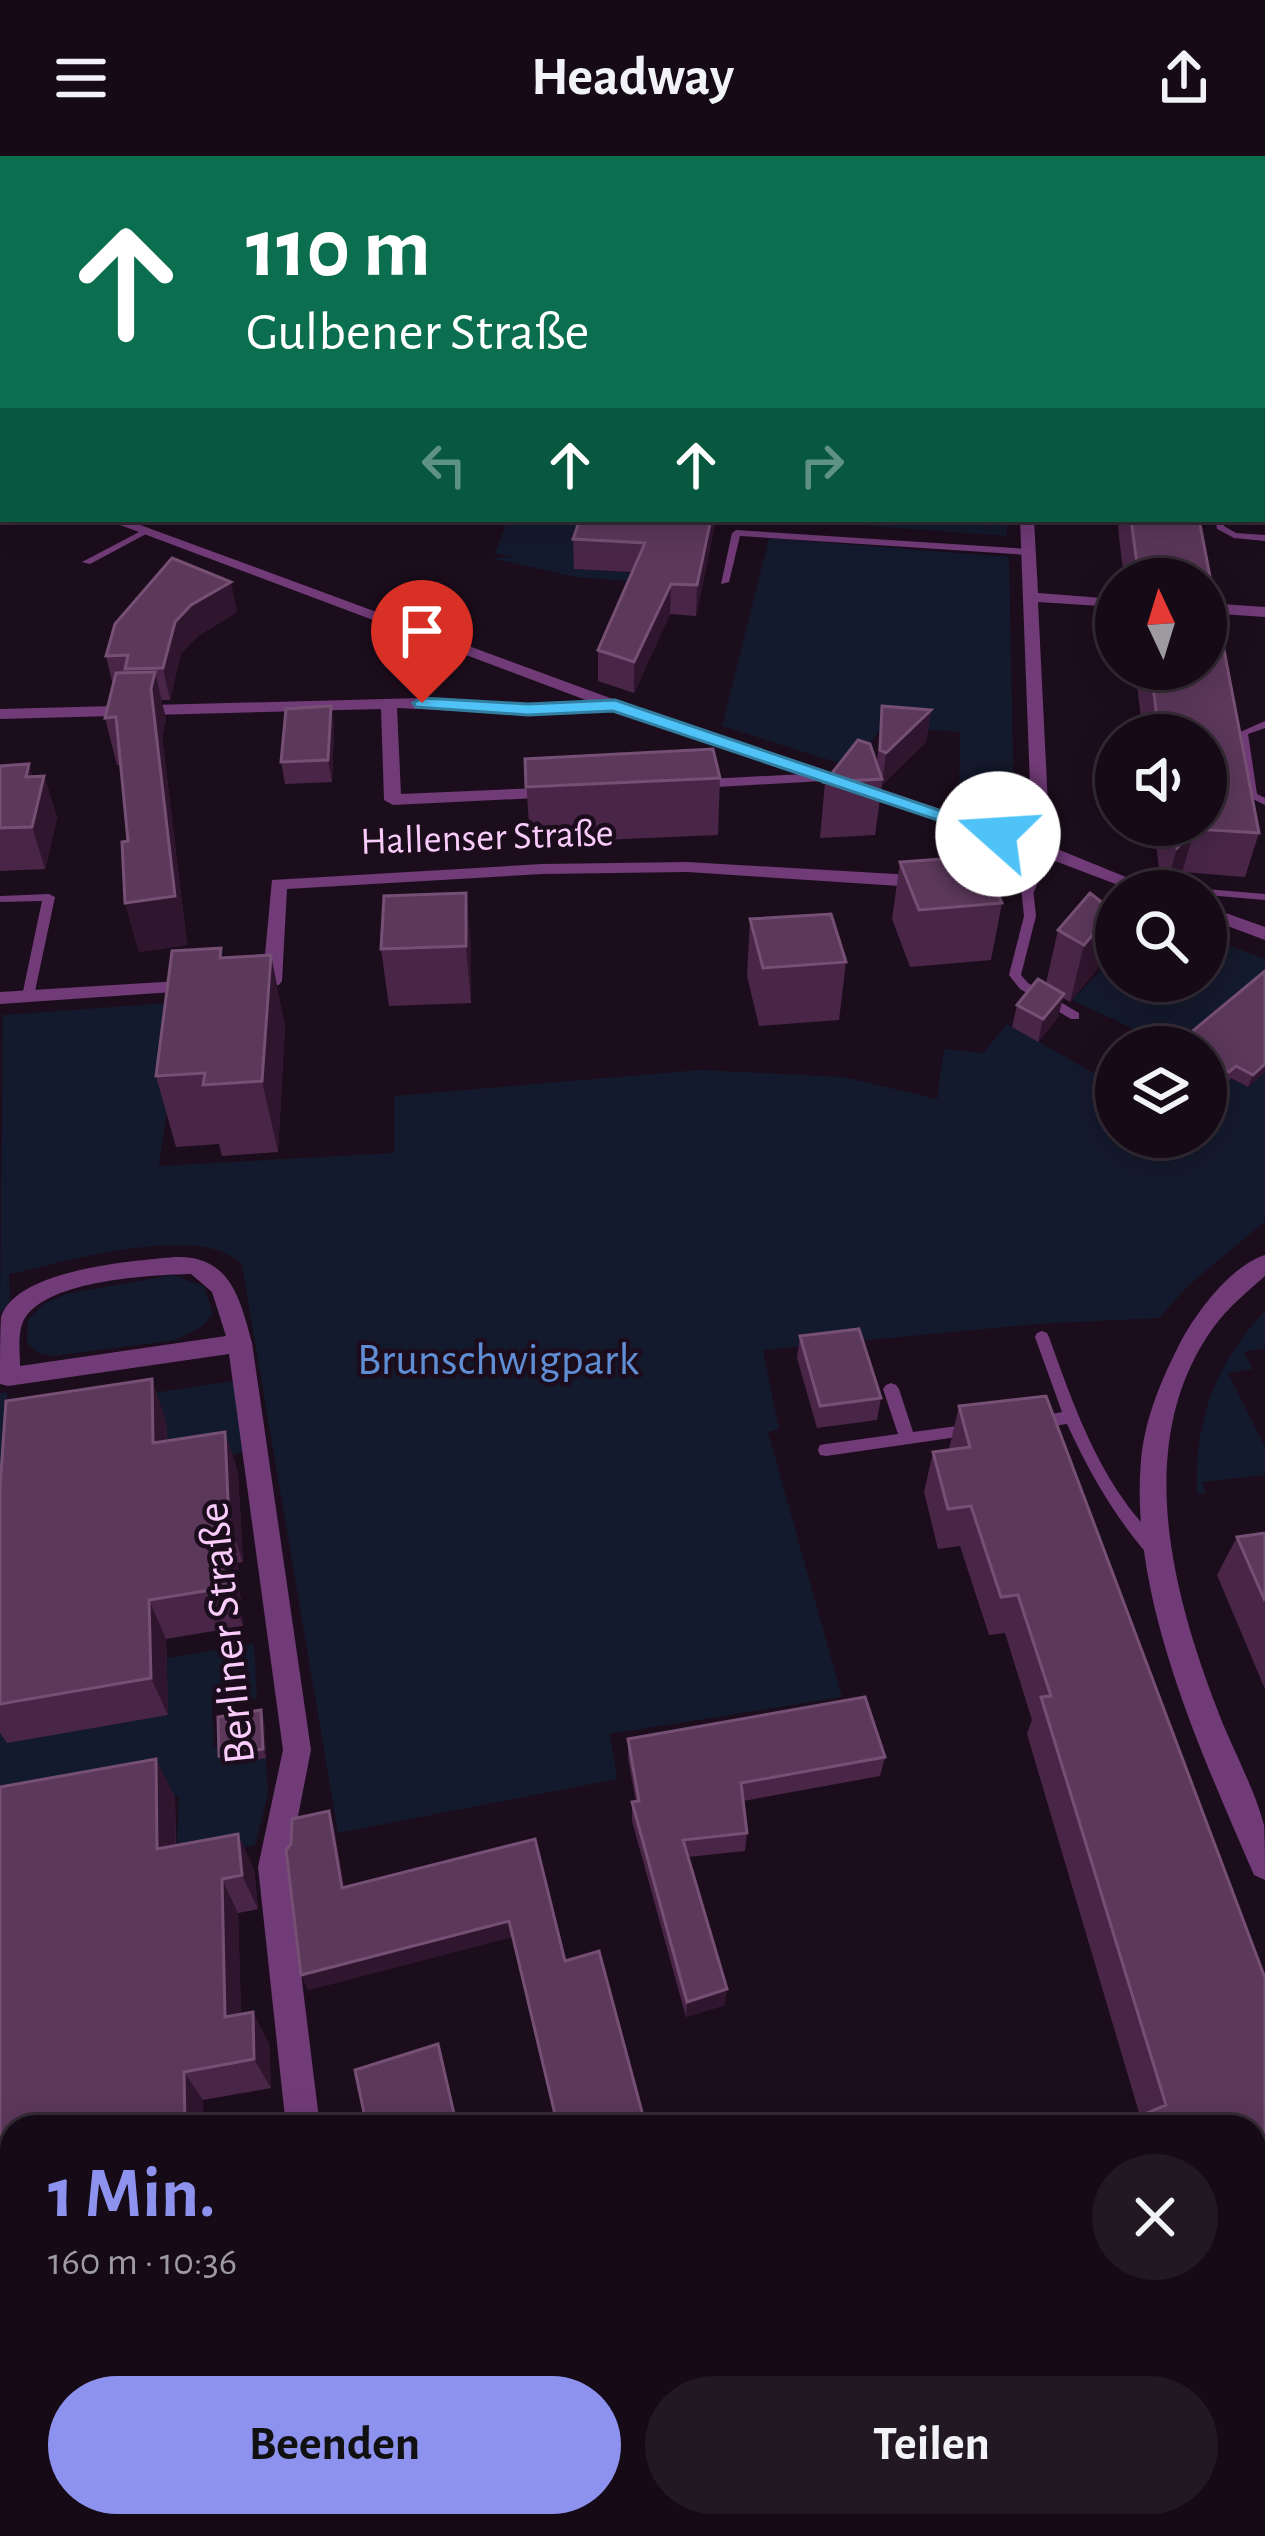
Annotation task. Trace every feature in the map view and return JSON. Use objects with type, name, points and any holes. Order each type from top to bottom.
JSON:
[{"type":"street","points":[[118,522],[615,706],[1096,870]]},
{"type":"street","points":[[1027,522],[1042,849],[1027,888]]},
{"type":"street","points":[[1030,598],[1095,602]]},
{"type":"street","points":[[1227,609],[1265,612]]},
{"type":"street","points":[[0,714],[389,704],[528,709],[615,706]]},
{"type":"street","points":[[389,704],[393,800],[579,790]]},
{"type":"street","points":[[672,786],[834,778]]},
{"type":"street","name":"Hallenser Straße","points":[[249,983],[272,981],[278,884],[542,869],[687,867],[1027,888]]},
{"type":"street","points":[[1227,920],[1265,934]]},
{"type":"street","points":[[0,998],[225,984]]},
{"type":"street","points":[[1265,1263],[1202,1325],[1172,1377],[1153,1453],[1155,1551],[1179,1642],[1265,1865]]},
{"type":"street","name":"Berliner Straße","points":[[240,1343],[8,1377],[10,1329],[16,1313],[41,1292],[72,1282],[171,1265],[209,1270],[231,1310],[240,1343],[297,1750],[273,1867],[302,2115]]},
{"type":"lane","points":[[970,156],[996,156]]},
{"type":"lane","points":[[1219,522],[1234,536],[1265,538]]},
{"type":"lane","points":[[87,562],[144,533]]},
{"type":"lane","points":[[724,582],[736,533],[1028,552]]},
{"type":"lane","points":[[1265,724],[1243,733],[1252,796],[1265,802]]},
{"type":"lane","points":[[1027,888],[1030,916],[1015,975],[1024,986],[1075,1016]]},
{"type":"lane","points":[[1227,894],[1265,897]]},
{"type":"lane","points":[[0,899],[49,897],[28,996]]},
{"type":"lane","points":[[1042,1337],[1070,1418],[1123,1518],[1155,1551]]},
{"type":"lane","points":[[891,1389],[908,1439]]},
{"type":"lane","points":[[1018,1424],[1070,1418]]},
{"type":"lane","points":[[826,1450],[996,1427]]},
{"type":"green space","points":[[507,522],[589,522],[574,569],[639,573],[637,582],[575,577],[491,558],[517,557],[495,554]]},
{"type":"green space","points":[[867,522],[987,522],[988,531],[989,522],[1007,522],[1007,536],[867,526]]},
{"type":"green space","points":[[769,538],[1009,557],[1014,811],[997,815],[959,804],[960,732],[882,727],[851,767],[722,726]]},
{"type":"green space","points":[[1227,945],[1265,959],[1265,979],[1209,1026],[1127,1026],[1072,1000],[1095,976],[1095,1002],[1227,1002]]},
{"type":"green space","name":"Brunschwigpark","points":[[182,1002],[159,1166],[394,1153],[394,1096],[700,1070],[844,1077],[937,1099],[944,1049],[983,1053],[1007,1024],[1095,1074],[1095,1158],[1227,1158],[1227,1076],[1248,1087],[1265,1072],[1265,1221],[1188,1286],[1159,1318],[1037,1324],[763,1350],[779,1429],[768,1432],[842,1697],[610,1734],[617,1779],[338,1833],[242,1265],[223,1252],[197,1246],[96,1254],[9,1274],[10,1301],[0,1315],[3,1015]]},
{"type":"green space","points":[[172,1275],[204,1286],[213,1314],[203,1326],[176,1340],[52,1356],[38,1353],[27,1343],[28,1320],[43,1304],[66,1294]]},
{"type":"green space","points":[[1265,1311],[1265,1348],[1244,1352],[1253,1369],[1228,1373],[1265,1447],[1265,1475],[1202,1482],[1206,1493],[1197,1494],[1199,1442],[1211,1395],[1233,1352]]},
{"type":"green space","points":[[233,1381],[243,1453],[163,1466],[166,1421],[0,1536],[0,1393],[7,1392],[7,1415]]},
{"type":"green space","points":[[0,1637],[162,1659],[254,1644],[257,1698],[212,1707],[214,1746],[266,1758],[268,1794],[255,1845],[176,1860],[179,1796],[14,1825],[0,1954]]},
{"type":"building","points":[[579,522],[710,522],[697,585],[671,584],[634,662],[598,650],[645,543],[573,539]]},
{"type":"building","points":[[1131,522],[1200,522],[1206,558],[1136,558]]},
{"type":"building","points":[[172,558],[231,582],[191,605],[175,622],[163,668],[125,669],[128,655],[106,656],[115,624]]},
{"type":"building","points":[[1227,666],[1259,833],[1227,831],[1227,714],[1156,714],[1154,690],[1227,690]]},
{"type":"building","points":[[155,672],[151,689],[175,896],[125,903],[122,842],[128,841],[116,717],[105,718],[116,673]]},
{"type":"building","points":[[331,706],[328,760],[281,762],[286,709]]},
{"type":"building","points":[[882,706],[931,710],[886,753],[880,750]]},
{"type":"building","points":[[858,740],[870,744],[882,779],[825,782]]},
{"type":"building","points":[[713,749],[720,778],[526,787],[525,759]]},
{"type":"building","points":[[29,764],[26,777],[44,776],[32,827],[0,828],[0,766]]},
{"type":"building","points":[[981,856],[1002,903],[919,910],[900,862]]},
{"type":"building","points":[[466,893],[466,946],[381,949],[384,896]]},
{"type":"building","points":[[1090,893],[1095,897],[1095,932],[1084,945],[1058,930]]},
{"type":"building","points":[[831,914],[846,962],[763,968],[750,919]]},
{"type":"building","points":[[221,948],[220,958],[271,955],[262,1081],[203,1085],[205,1073],[156,1076],[172,951]]},
{"type":"building","points":[[1265,971],[1265,1064],[1253,1075],[1236,1066],[1227,1071],[1227,1026],[1199,1026]]},
{"type":"building","points":[[1038,979],[1064,994],[1043,1019],[1017,1005]]},
{"type":"building","points":[[859,1329],[881,1398],[820,1406],[800,1336]]},
{"type":"building","points":[[152,1379],[153,1443],[225,1432],[229,1587],[149,1600],[151,1678],[0,1704],[0,1488],[6,1401]]},
{"type":"building","points":[[1046,1396],[1265,1978],[1265,2115],[1143,2115],[1166,2105],[1041,1697],[1051,1696],[1018,1595],[1001,1597],[971,1506],[948,1509],[933,1452],[970,1447],[959,1406]]},
{"type":"building","points":[[1265,1533],[1265,1601],[1237,1537]]},
{"type":"building","points":[[865,1697],[885,1757],[741,1783],[747,1833],[683,1840],[727,1989],[687,2002],[632,1802],[639,1801],[628,1739]]},
{"type":"building","points":[[261,1710],[263,1749],[219,1756],[218,1717]]},
{"type":"building","points":[[156,1759],[157,1849],[238,1834],[242,1875],[222,1879],[225,2017],[253,2012],[254,2059],[184,2072],[185,2115],[0,2115],[0,1787]]},
{"type":"building","points":[[329,1811],[342,1888],[535,1839],[565,1961],[599,1951],[643,2115],[555,2115],[509,1921],[301,1975],[286,1850],[291,1844],[292,1819]]},
{"type":"building","points":[[438,2044],[454,2115],[364,2115],[355,2070]]},
{"type":"route","points":[[422,703],[528,709],[615,706],[998,834]]}]
